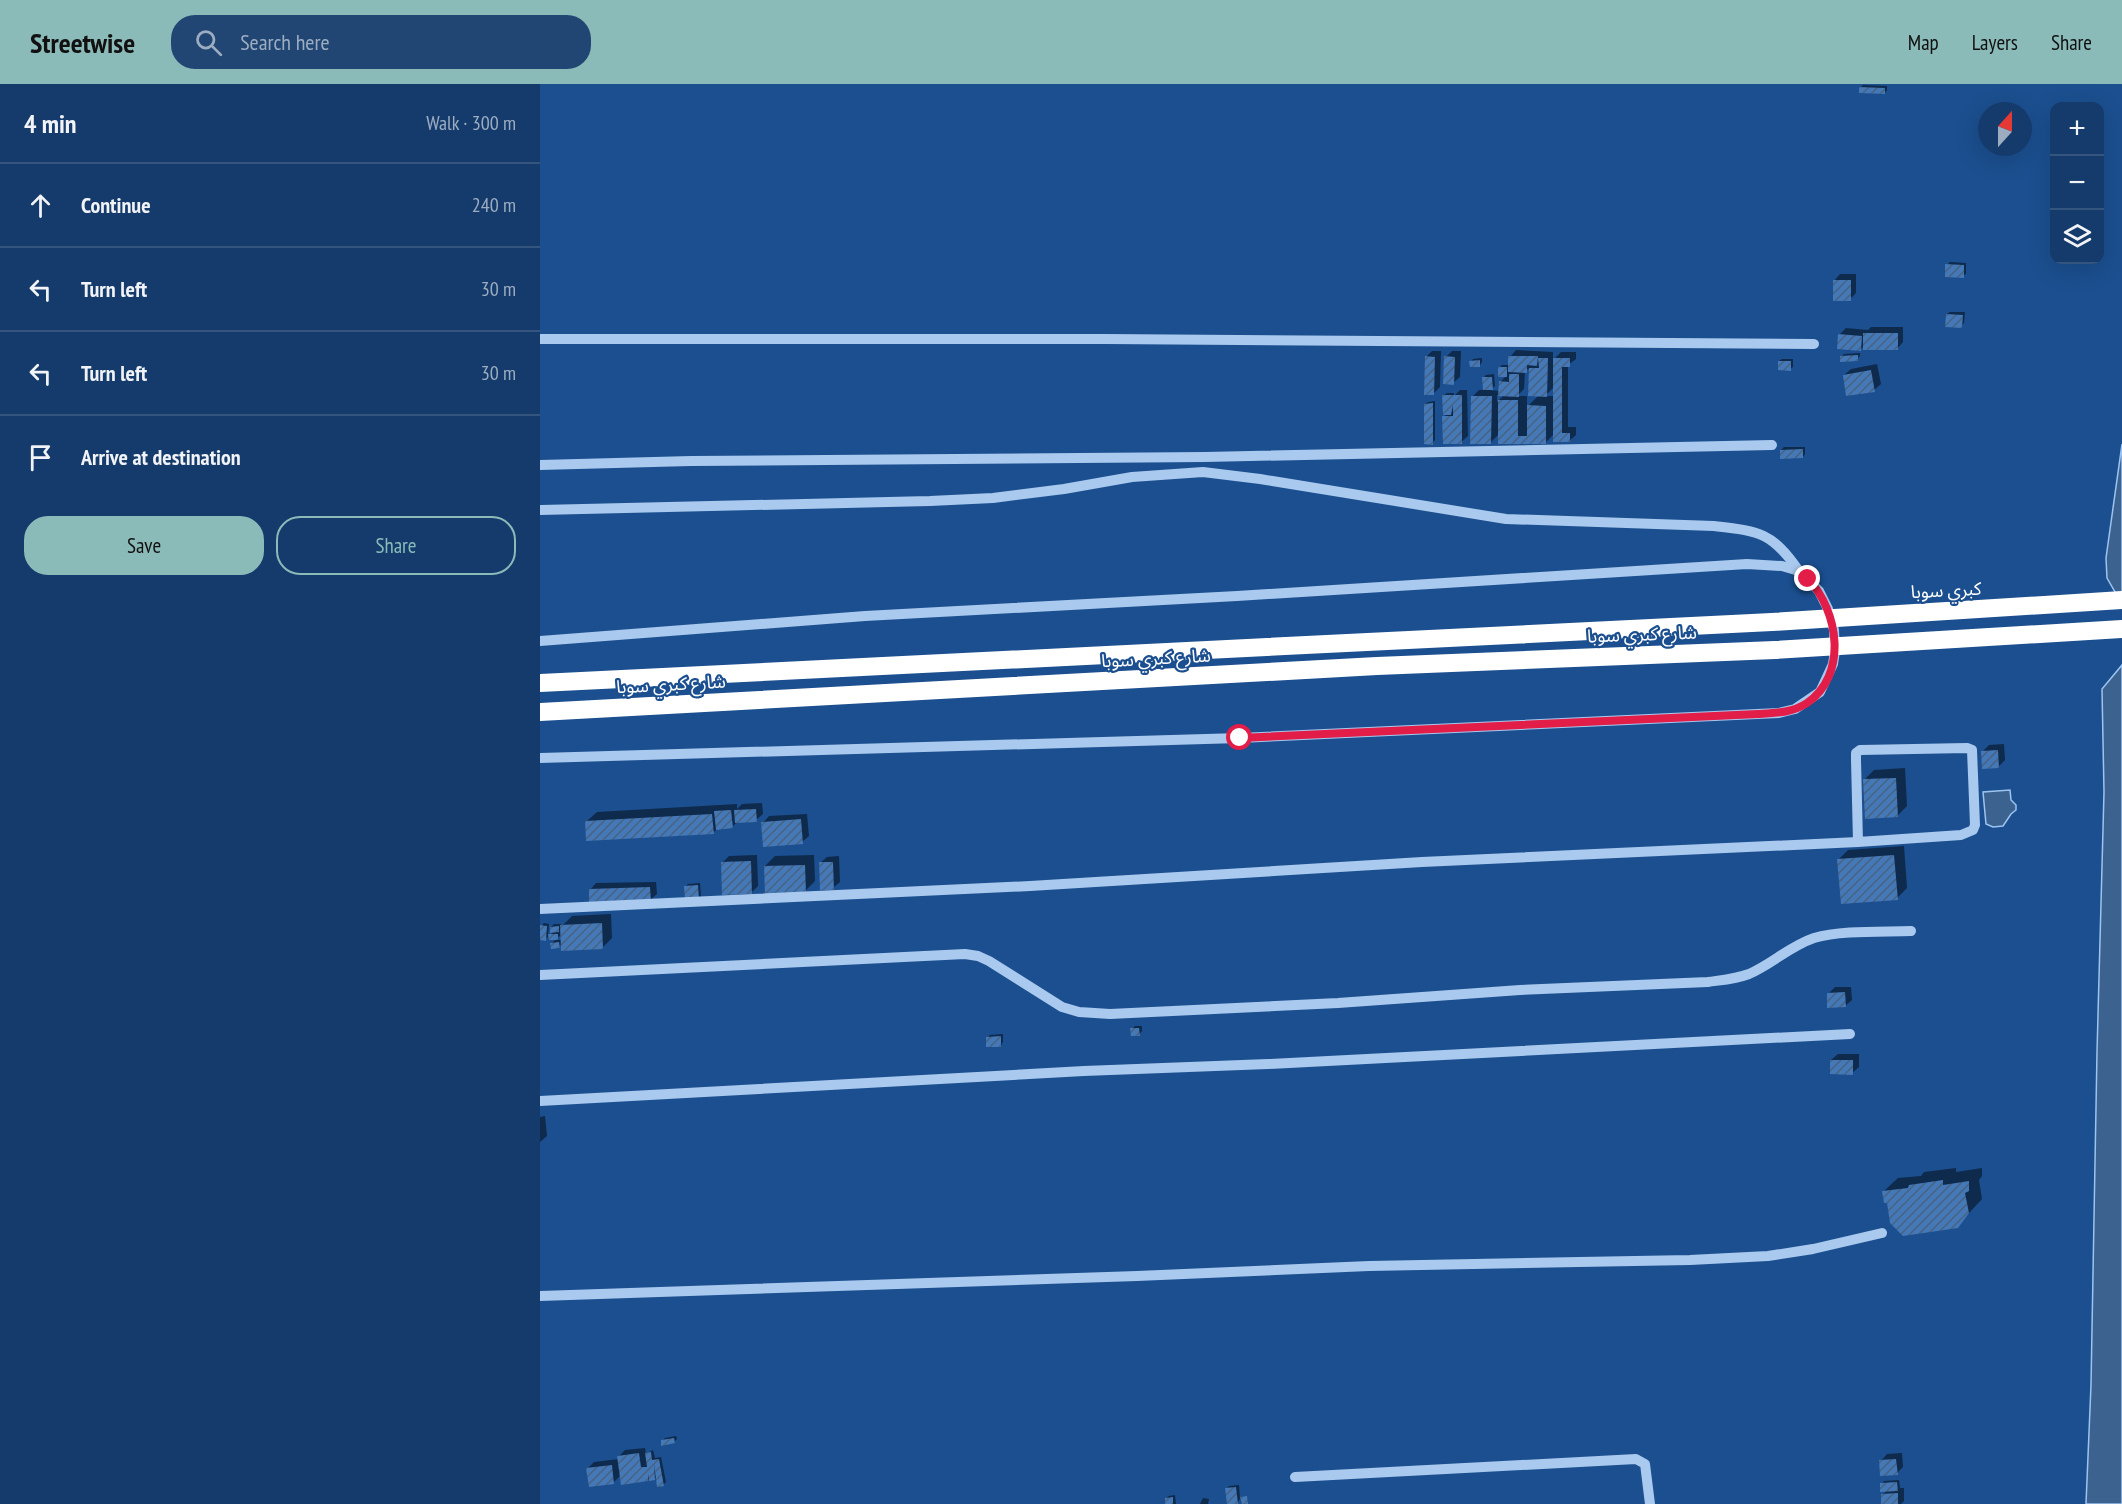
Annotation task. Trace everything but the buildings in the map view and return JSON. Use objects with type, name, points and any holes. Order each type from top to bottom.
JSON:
[{"type":"highway","name":"كبري سوبا","points":[[1772,622],[2122,600]]},
{"type":"highway","name":"شارع كبري سوبا","points":[[540,683],[1772,622]]},
{"type":"highway","name":"شارع كبري سوبا","points":[[540,712],[1377,666],[1774,650],[2122,629]]},
{"type":"street","points":[[540,339],[1106,339],[1814,344]]},
{"type":"street","points":[[540,465],[691,461],[1205,457],[1772,445]]},
{"type":"street","points":[[540,510],[982,499],[1065,489],[1132,477],[1203,472],[1260,478],[1506,519],[1714,526],[1764,535],[1783,549],[1798,571],[1819,591],[1828,609],[1834,630],[1833,664],[1820,692],[1795,709],[1779,713],[1240,738],[540,758]]},
{"type":"street","points":[[540,641],[865,616],[1238,596],[1747,564],[1782,566],[1798,571]]},
{"type":"street","points":[[540,909],[1030,886],[1422,862],[1858,842],[1961,835],[1972,830],[1976,817],[1972,750],[1967,748],[1860,750],[1856,753],[1858,842]]},
{"type":"street","points":[[540,975],[965,954],[989,961],[1062,1007],[1078,1012],[1110,1014],[1708,982],[1733,979],[1750,973],[1815,938],[1828,935],[1911,931]]},
{"type":"street","points":[[540,1101],[1072,1071],[1268,1064],[1850,1034]]},
{"type":"street","points":[[540,1296],[1369,1266],[1768,1256],[1813,1249],[1882,1233]]},
{"type":"street","points":[[1295,1477],[1636,1459],[1645,1464],[1650,1504]]},
{"type":"water","points":[[2122,444],[2122,604],[2107,578],[2106,558]]},
{"type":"water","points":[[2122,665],[2122,1504],[2086,1504],[2091,1385],[2104,792],[2102,689]]},
{"type":"water","points":[[2010,790],[2011,800],[2016,805],[2016,810],[2003,826],[1993,827],[1986,824],[1983,792]]},
{"type":"route","points":[[1240,738],[1779,713],[1795,709],[1820,692],[1833,664],[1835,651],[1834,630],[1828,609],[1819,591],[1808,579]]}]
